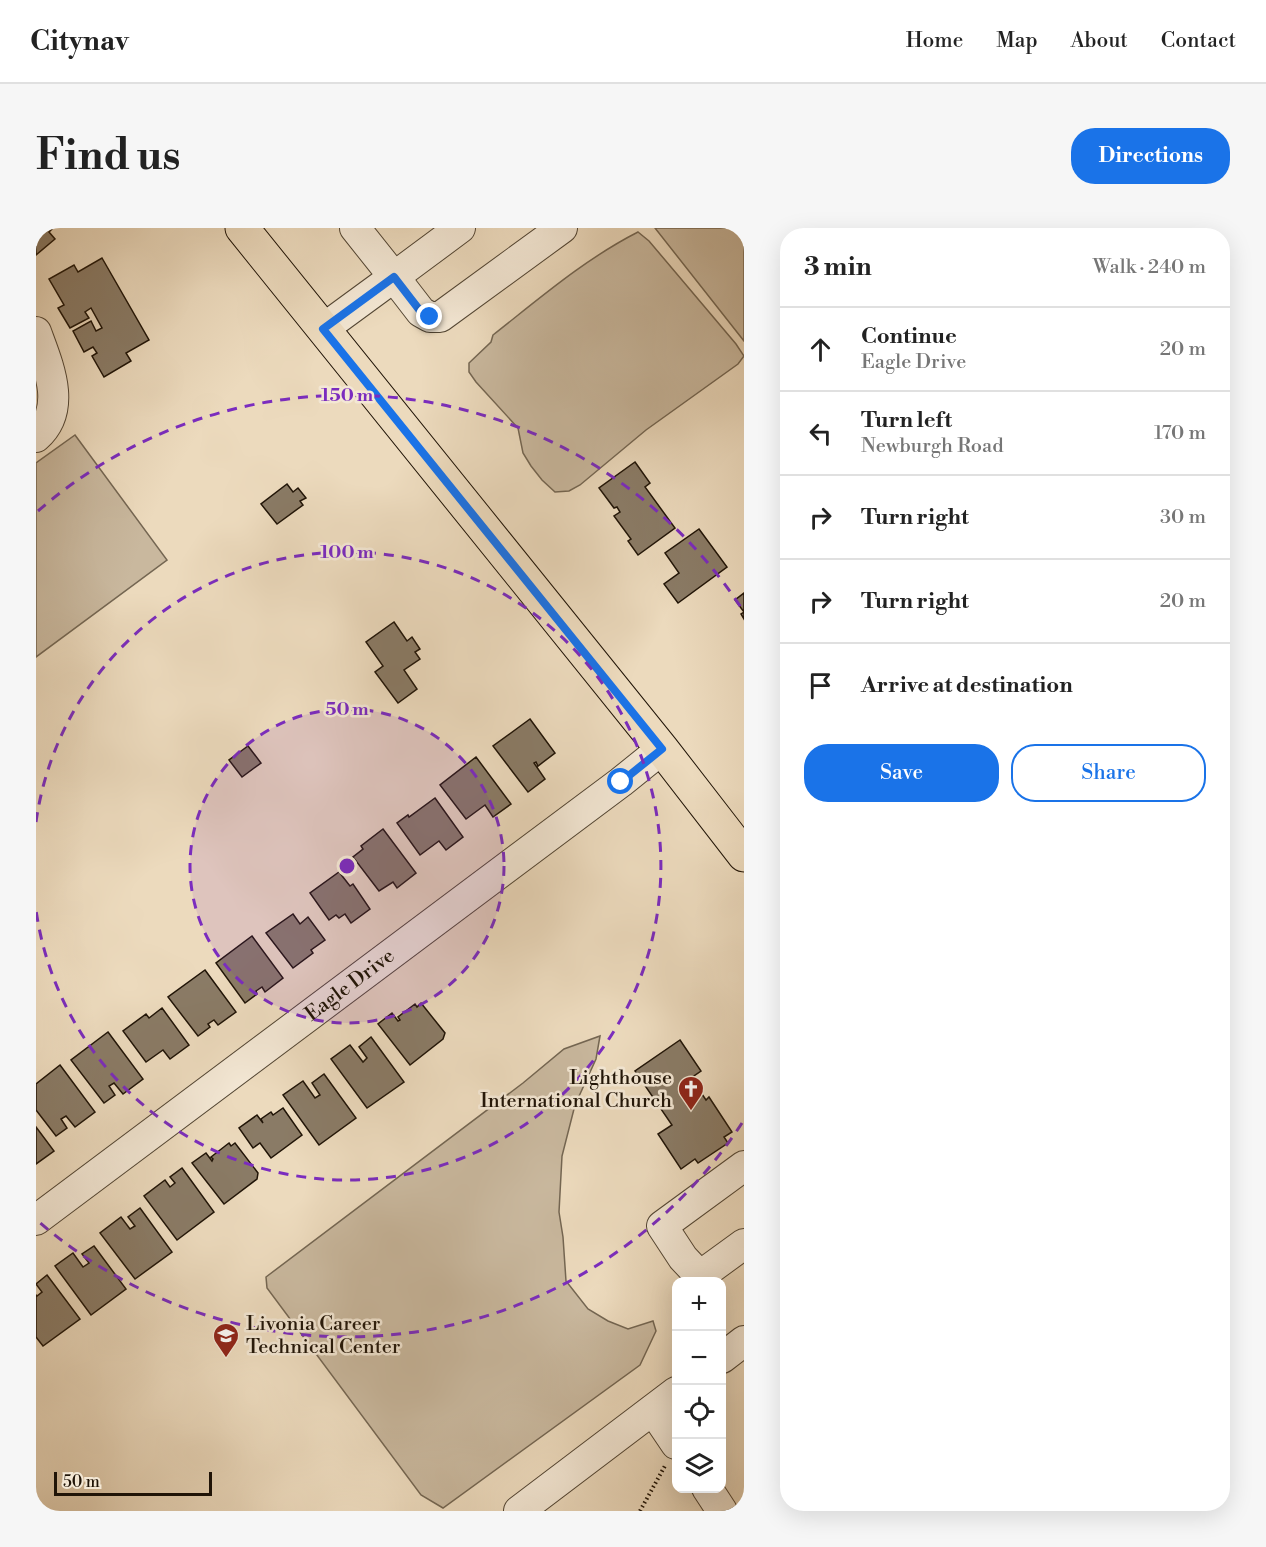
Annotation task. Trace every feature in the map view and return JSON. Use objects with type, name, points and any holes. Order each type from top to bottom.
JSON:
[{"type":"main road","points":[[242,228],[662,749],[744,855]]},
{"type":"street","points":[[323,329],[460,228]]},
{"type":"street","points":[[358,229],[421,312],[430,317],[440,317],[562,228]]},
{"type":"street","points":[[36,333],[51,373],[54,393],[47,426],[36,437]]},
{"type":"street","name":"Eagle Drive","points":[[36,1220],[662,749]]},
{"type":"street","points":[[744,1166],[662,1226],[683,1258],[700,1276],[744,1244]]},
{"type":"street","points":[[726,1355],[744,1341]]},
{"type":"street","points":[[519,1511],[672,1395]]},
{"type":"street","points":[[653,1410],[672,1445]]},
{"type":"street","points":[[710,1493],[722,1511]]},
{"type":"path","points":[[640,1511],[672,1453]]},
{"type":"shaded area","points":[[655,228],[744,228],[744,341]]},
{"type":"shaded area","points":[[638,232],[649,241],[744,356],[738,364],[646,430],[580,485],[569,491],[555,492],[531,466],[523,453],[518,428],[476,382],[469,372],[469,363],[491,342],[493,335],[546,293],[600,254]]},
{"type":"shaded area","points":[[75,435],[167,560],[36,657],[36,463]]},
{"type":"shaded area","points":[[600,1036],[596,1059],[575,1105],[562,1156],[559,1212],[566,1281],[588,1309],[608,1321],[628,1329],[653,1321],[656,1331],[640,1365],[443,1508],[421,1495],[267,1288],[266,1277],[523,1083],[564,1049]]},
{"type":"building","points":[[36,228],[53,228],[49,232],[55,239],[36,255]]},
{"type":"building","points":[[102,258],[149,340],[126,353],[131,361],[104,377],[92,356],[97,353],[93,347],[84,352],[73,331],[91,321],[96,331],[102,328],[91,308],[85,312],[89,318],[70,328],[58,308],[64,305],[49,279],[74,265],[78,272]]},
{"type":"building","points":[[635,462],[650,483],[645,487],[675,528],[638,555],[628,541],[631,539],[614,516],[620,512],[617,507],[614,508],[599,488]]},
{"type":"building","points":[[287,484],[293,492],[298,488],[306,498],[300,501],[303,505],[277,524],[261,504]]},
{"type":"building","points":[[699,529],[727,567],[678,603],[664,584],[679,573],[665,553]]},
{"type":"building","points":[[744,593],[744,612],[735,600]]},
{"type":"building","points":[[394,622],[407,641],[412,637],[420,649],[415,652],[420,659],[404,670],[417,689],[398,703],[375,672],[383,666],[366,642]]},
{"type":"building","points":[[530,719],[555,753],[538,766],[536,762],[534,763],[545,779],[528,792],[493,746]]},
{"type":"building","points":[[248,746],[261,763],[242,777],[229,760]]},
{"type":"building","points":[[476,757],[511,804],[493,817],[485,805],[466,819],[440,785]]},
{"type":"building","points":[[435,798],[463,837],[446,850],[439,841],[420,855],[397,823]]},
{"type":"building","points":[[383,829],[416,873],[397,888],[393,882],[379,891],[353,857],[363,849],[361,846]]},
{"type":"building","points":[[339,872],[350,886],[353,884],[370,909],[351,923],[345,914],[339,918],[336,915],[329,920],[310,893]]},
{"type":"building","points":[[293,914],[300,924],[308,917],[325,940],[311,950],[313,953],[293,968],[266,933]]},
{"type":"building","points":[[252,936],[283,978],[265,992],[262,987],[245,1003],[216,963]]},
{"type":"building","points":[[205,970],[236,1012],[218,1025],[214,1020],[208,1024],[210,1027],[198,1036],[168,997]]},
{"type":"building","points":[[421,1003],[445,1033],[443,1039],[410,1065],[378,1024],[392,1013],[398,1021],[400,1020],[398,1017],[415,1004],[417,1007]]},
{"type":"building","points":[[162,1008],[189,1045],[170,1059],[163,1050],[146,1062],[123,1031],[146,1014],[149,1018]]},
{"type":"building","points":[[108,1032],[143,1079],[123,1094],[114,1083],[109,1086],[115,1095],[104,1103],[71,1060]]},
{"type":"building","points":[[371,1037],[404,1082],[367,1108],[331,1059],[350,1045],[363,1062],[367,1058],[359,1047]]},
{"type":"building","name":"Lighthouse International Church","points":[[680,1040],[701,1071],[691,1078],[706,1100],[709,1097],[732,1132],[724,1137],[728,1143],[698,1163],[695,1159],[681,1169],[658,1134],[672,1125],[635,1071]]},
{"type":"building","points":[[60,1065],[95,1112],[75,1127],[66,1116],[61,1119],[67,1128],[56,1136],[36,1110],[36,1084]]},
{"type":"building","points":[[324,1074],[356,1118],[319,1145],[283,1095],[303,1081],[315,1098],[320,1095],[312,1083]]},
{"type":"building","points":[[283,1108],[302,1135],[271,1158],[260,1143],[253,1148],[239,1128],[257,1115],[263,1123],[261,1119]]},
{"type":"building","points":[[36,1127],[54,1151],[36,1164]]},
{"type":"building","points":[[229,1143],[231,1146],[235,1143],[258,1173],[257,1179],[224,1204],[192,1163],[206,1153],[212,1161],[211,1157]]},
{"type":"building","points":[[182,1168],[214,1212],[177,1240],[144,1196],[165,1180],[170,1187],[175,1183],[170,1177]]},
{"type":"building","points":[[140,1208],[172,1252],[135,1279],[100,1233],[121,1217],[130,1229],[135,1226],[128,1217]]},
{"type":"building","points":[[94,1246],[126,1289],[91,1315],[55,1266],[73,1253],[83,1267],[89,1263],[82,1254]]},
{"type":"building","points":[[47,1275],[80,1319],[43,1346],[36,1337],[36,1295],[42,1292],[36,1284]]},
{"type":"place","name":"Lighthouse International Church","points":[[691,1112]]},
{"type":"place","name":"Livonia Career Technical Center","points":[[226,1359]]},
{"type":"route","points":[[430,317],[421,312],[394,277],[323,329],[662,749],[621,782]]}]
